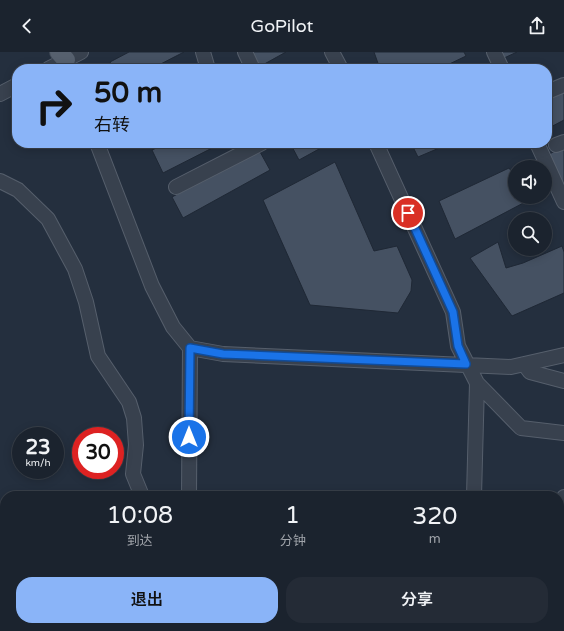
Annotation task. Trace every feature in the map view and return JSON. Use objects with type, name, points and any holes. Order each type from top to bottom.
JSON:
[{"type":"street","points":[[203,52],[207,64]]},
{"type":"street","points":[[245,52],[251,64]]},
{"type":"street","points":[[332,52],[338,64]]},
{"type":"street","points":[[494,52],[500,64]]},
{"type":"street","points":[[56,64],[68,57]]},
{"type":"street","points":[[552,90],[564,84]]},
{"type":"street","points":[[0,94],[12,88]]},
{"type":"street","points":[[99,148],[152,286],[173,327],[190,348],[189,491]]},
{"type":"street","points":[[176,187],[252,148]]},
{"type":"street","points":[[378,148],[453,312],[458,346],[477,383],[521,428],[564,433]]},
{"type":"street","points":[[539,148],[562,194]]},
{"type":"street","points":[[0,181],[18,190],[48,219],[75,269],[86,302],[98,356],[129,402],[134,418],[136,444],[133,474],[140,491]]},
{"type":"street","points":[[190,348],[223,354],[511,367],[564,355]]},
{"type":"street","points":[[524,364],[530,372],[564,381]]},
{"type":"street","points":[[474,491],[477,383]]},
{"type":"building","points":[[129,52],[184,52],[161,64],[111,64],[110,62]]},
{"type":"building","points":[[250,52],[286,52],[264,64],[257,64]]},
{"type":"building","points":[[374,52],[464,52],[466,56],[449,64],[378,64]]},
{"type":"building","points":[[500,52],[517,52],[502,59]]},
{"type":"building","points":[[564,88],[564,120],[552,126],[552,94]]},
{"type":"building","points":[[564,147],[564,182],[559,184],[552,167],[552,160],[549,160],[547,155]]},
{"type":"building","points":[[156,148],[212,148],[163,173],[152,150]]},
{"type":"building","points":[[293,148],[321,148],[299,160]]},
{"type":"building","points":[[414,148],[439,148],[418,157]]},
{"type":"building","points":[[259,150],[270,170],[183,218],[172,197]]},
{"type":"building","points":[[335,162],[374,251],[397,246],[412,280],[411,291],[398,313],[310,305],[263,200]]},
{"type":"building","points":[[508,168],[508,204],[522,204],[455,239],[439,201]]},
{"type":"building","points":[[498,242],[506,268],[539,256],[552,256],[552,250],[562,246],[564,252],[564,293],[512,316],[470,258]]},
{"type":"route","points":[[189,437],[190,348],[201,352],[223,354],[466,364],[458,346],[453,312],[408,213]]}]
